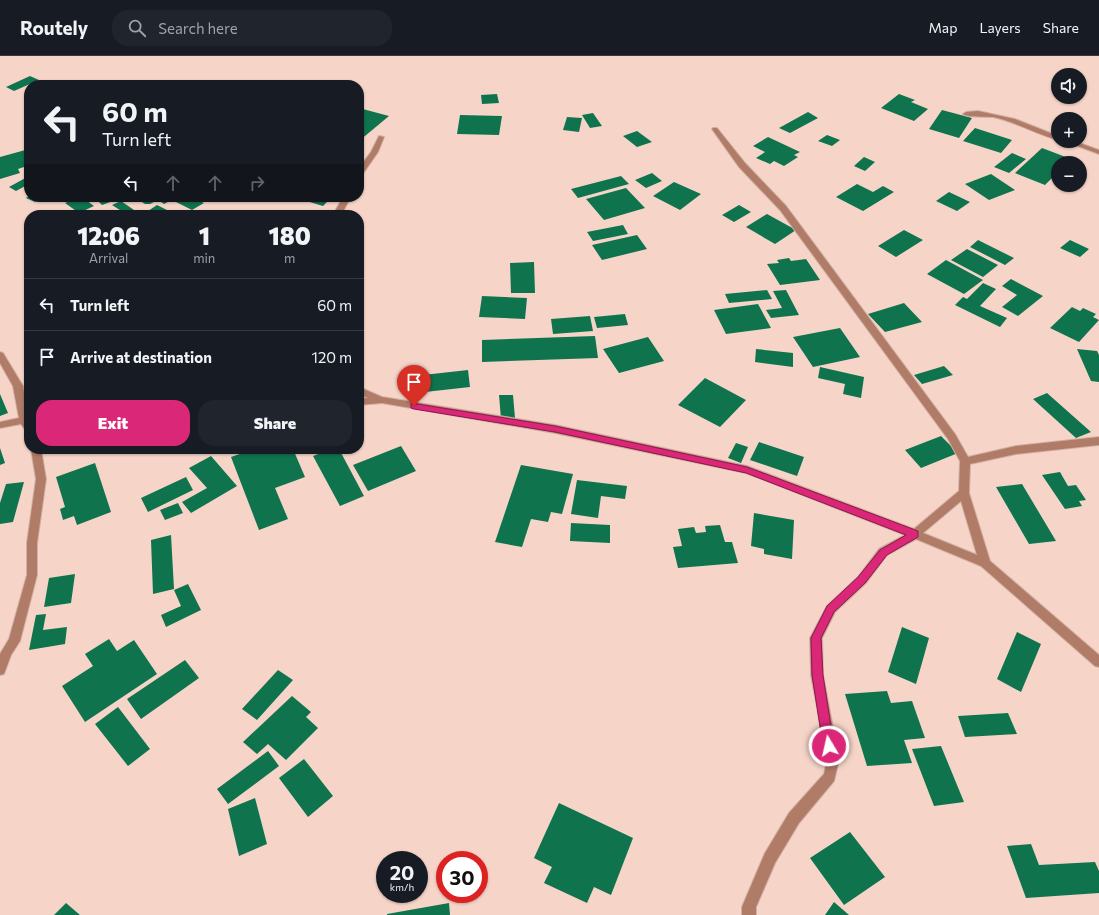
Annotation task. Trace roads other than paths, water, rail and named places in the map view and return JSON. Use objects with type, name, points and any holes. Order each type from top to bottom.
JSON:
[{"type":"street","points":[[966,114],[981,112],[999,116],[1051,135]]},
{"type":"street","points":[[715,129],[742,165],[783,208],[952,437],[965,461],[964,492],[985,563]]},
{"type":"street","points":[[364,166],[374,152],[381,137]]},
{"type":"street","points":[[1087,148],[1099,152]]},
{"type":"street","points":[[0,355],[18,386],[24,420],[0,425]]},
{"type":"street","points":[[364,392],[382,400],[555,429],[747,470],[915,534],[985,563],[1099,662]]},
{"type":"street","points":[[364,402],[382,400]]},
{"type":"street","points":[[965,461],[1016,450],[1099,441]]},
{"type":"street","points":[[0,670],[6,653],[14,641],[32,575],[32,543],[41,479],[37,454]]},
{"type":"street","points":[[749,915],[749,907],[770,858],[794,818],[830,777],[833,760],[829,746],[817,675],[816,638],[831,609],[862,580],[883,552],[915,534],[964,492]]}]
